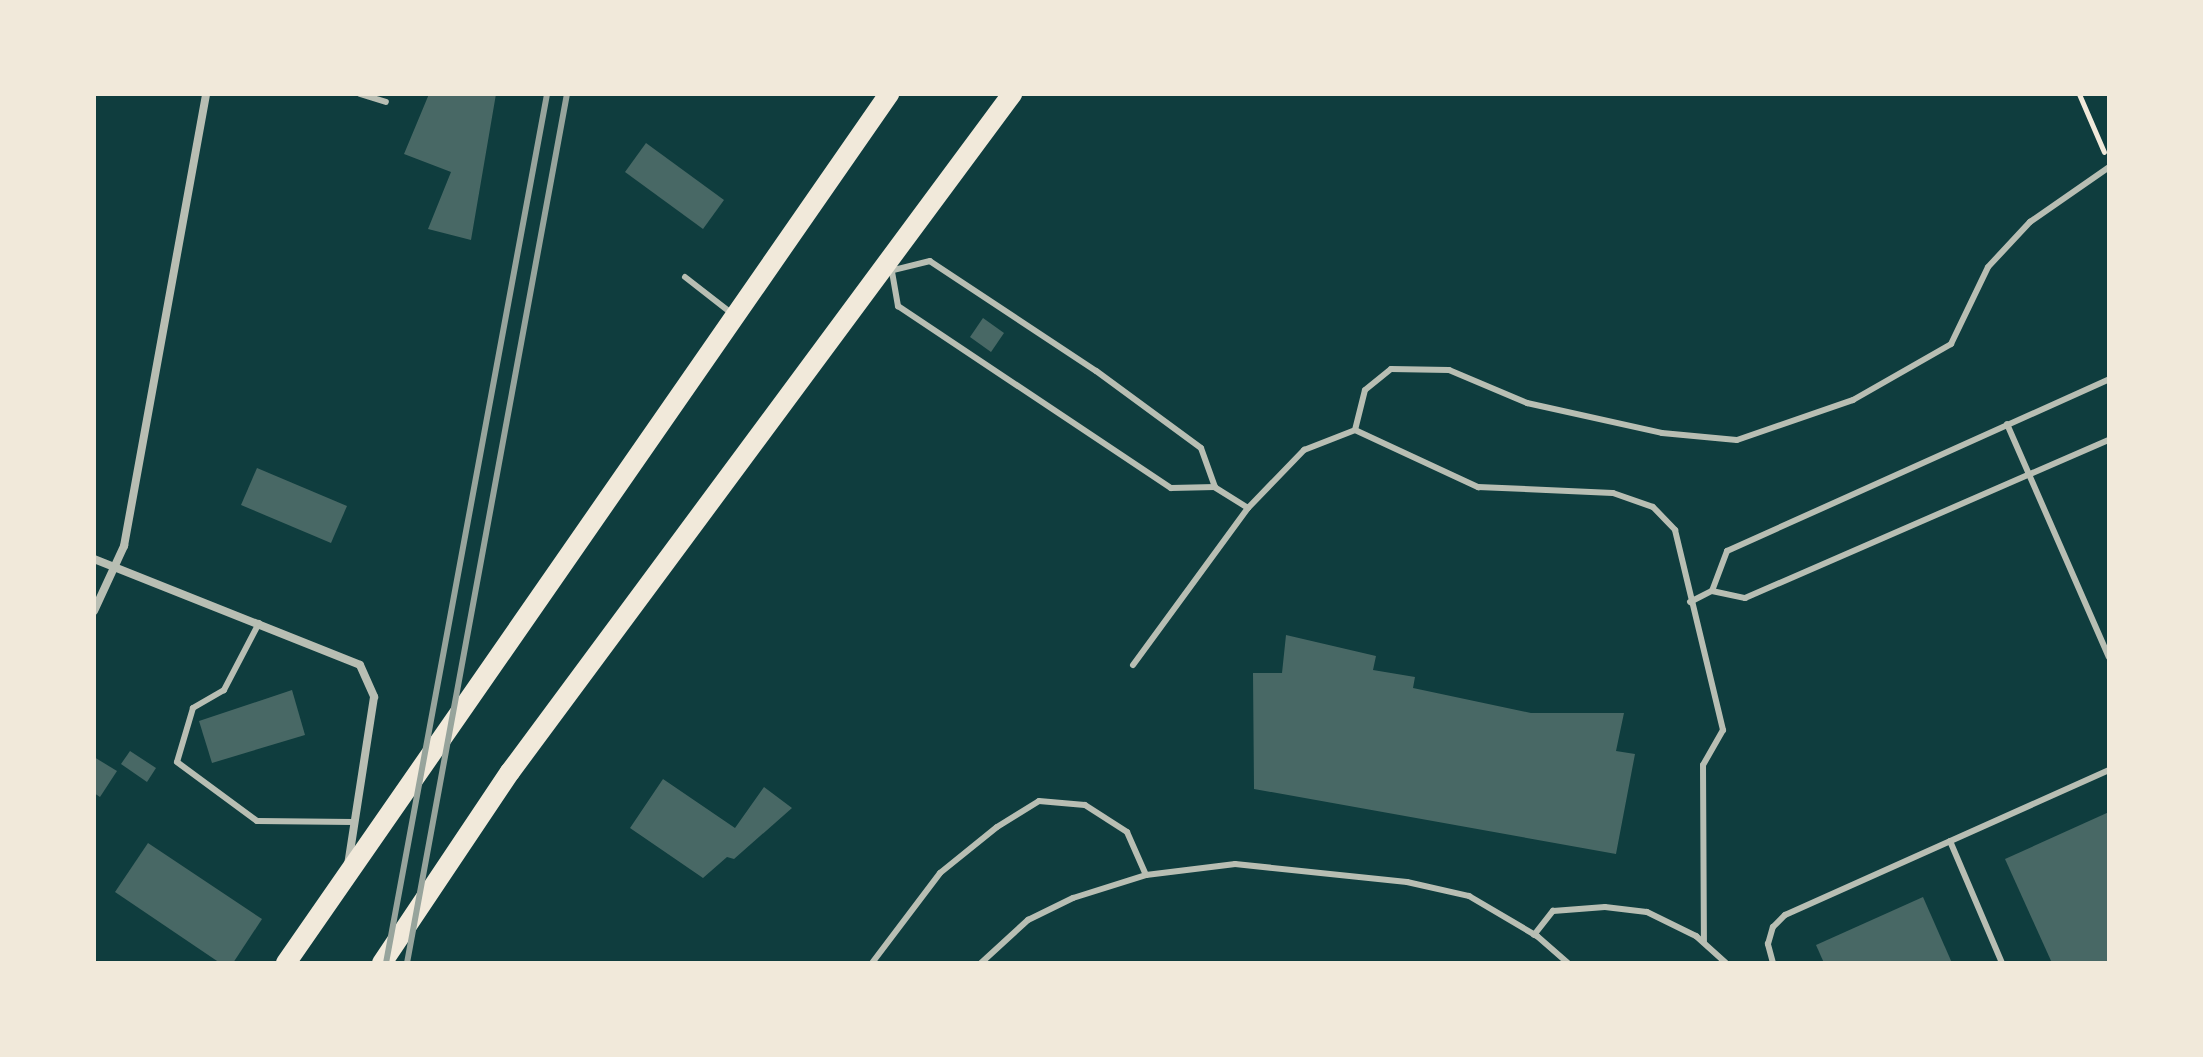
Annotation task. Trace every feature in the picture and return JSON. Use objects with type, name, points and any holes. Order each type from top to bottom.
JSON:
[{"type":"main road","points":[[286,963],[889,94]]},
{"type":"main road","points":[[382,963],[510,772],[890,265],[1012,94]]},
{"type":"street","points":[[94,611],[117,568],[206,94]]},
{"type":"street","points":[[94,559],[350,658],[372,685],[347,872]]},
{"type":"lane","points":[[360,94],[386,102]]},
{"type":"lane","points":[[1355,430],[1365,390],[1391,369],[1449,370],[1527,403],[1662,433],[1737,440],[1853,400],[1951,344],[1988,267],[2030,222],[2109,165]]},
{"type":"lane","points":[[1215,487],[1201,448],[1096,371],[930,261],[890,265],[898,306],[1171,488],[1215,487],[1248,508]]},
{"type":"lane","points":[[685,277],[734,316]]},
{"type":"lane","points":[[1712,591],[1727,551],[2109,379]]},
{"type":"lane","points":[[2007,424],[2109,657]]},
{"type":"lane","points":[[1133,665],[1248,508],[1304,450],[1355,430],[1478,487],[1613,493],[1653,507],[1675,530],[1723,730],[1703,765],[1704,942]]},
{"type":"lane","points":[[1690,602],[1712,591],[1745,598],[2109,440]]},
{"type":"lane","points":[[259,623],[224,690],[193,708],[177,762],[257,821],[353,822]]},
{"type":"lane","points":[[1773,963],[1768,944],[1773,927],[1785,915],[2109,770]]},
{"type":"lane","points":[[872,963],[940,873],[997,827],[1039,801],[1085,805],[1127,832],[1146,875]]},
{"type":"lane","points":[[1950,841],[2002,963]]},
{"type":"lane","points":[[981,963],[1010,934],[1048,909],[1146,875],[1235,864],[1407,882],[1469,896],[1534,935],[1568,963]]},
{"type":"lane","points":[[1534,935],[1553,911],[1605,907],[1647,912],[1675,922],[1704,942],[1726,963]]},
{"type":"path","points":[[2079,94],[2109,165]]},
{"type":"building","points":[[429,94],[496,94],[471,240],[428,229],[451,172],[404,154]]},
{"type":"building","points":[[646,143],[724,200],[703,229],[625,172]]},
{"type":"building","points":[[983,318],[1004,333],[991,352],[970,337]]},
{"type":"building","points":[[257,468],[347,506],[331,543],[241,505]]},
{"type":"building","points":[[1286,635],[1376,656],[1373,670],[1415,677],[1413,688],[1531,713],[1624,713],[1616,751],[1635,754],[1616,854],[1254,789],[1253,673],[1282,673]]},
{"type":"building","points":[[292,690],[305,735],[212,763],[199,721]]},
{"type":"building","points":[[130,751],[156,768],[147,782],[121,764]]},
{"type":"building","points":[[94,757],[117,771],[100,797],[94,793]]},
{"type":"building","points":[[663,779],[735,828],[764,787],[792,808],[734,859],[727,857],[703,878],[630,828]]},
{"type":"building","points":[[2109,812],[2109,963],[2052,963],[2005,859]]},
{"type":"building","points":[[148,843],[262,919],[233,963],[220,963],[115,892]]},
{"type":"building","points":[[1923,897],[1952,963],[1824,963],[1816,945]]},
{"type":"railway","points":[[386,963],[547,94]]},
{"type":"railway","points":[[407,963],[567,94]]}]
